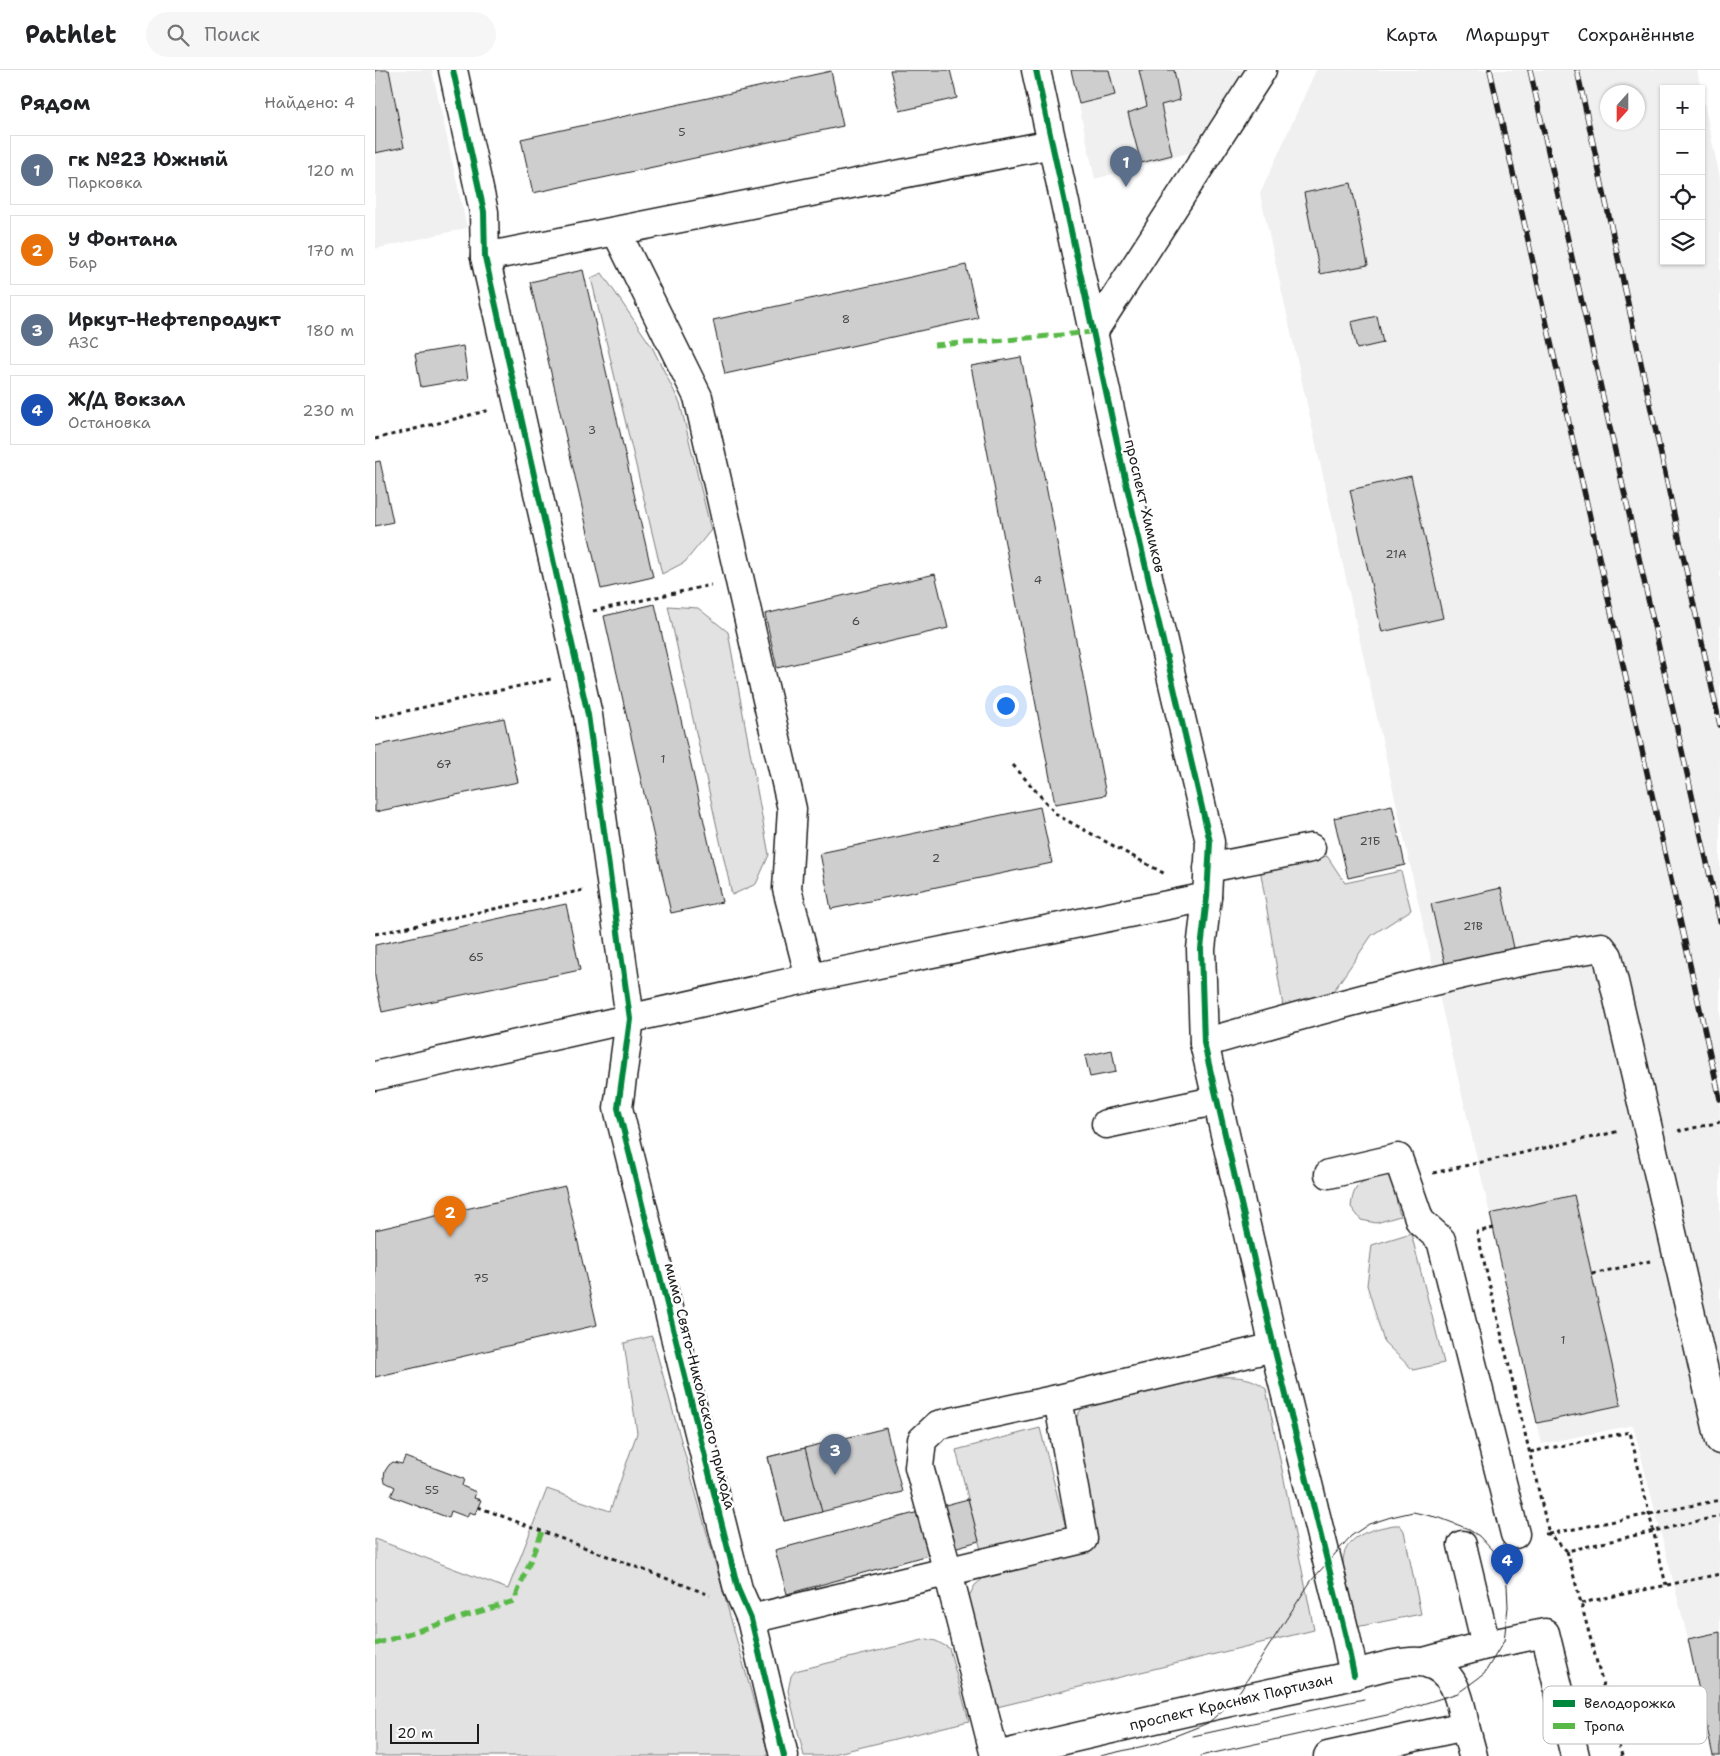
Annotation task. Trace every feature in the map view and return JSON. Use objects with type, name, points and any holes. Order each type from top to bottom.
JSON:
[{"type":"street","name":"мимо Свято-Никольского прихода","points":[[453,70],[484,212],[485,256],[588,715],[630,1019],[618,1108],[738,1589],[751,1619],[784,1756]]},
{"type":"street","name":"проспект Химиков","points":[[1036,70],[1124,474],[1210,842],[1207,897],[1201,949],[1204,1043],[1219,1100],[1274,1347],[1354,1675]]},
{"type":"street","points":[[1093,332],[1262,70]]},
{"type":"street","points":[[485,256],[1052,144]]},
{"type":"street","points":[[616,231],[698,396],[791,809],[787,889],[810,978]]},
{"type":"street","points":[[1209,868],[1311,848]]},
{"type":"street","points":[[375,1076],[810,978],[1207,897]]},
{"type":"street","points":[[1204,1043],[1293,1017],[1436,980],[1601,947],[1609,956],[1720,1440]]},
{"type":"street","points":[[1106,1124],[1219,1100]]},
{"type":"street","points":[[1329,1174],[1398,1158],[1420,1221],[1441,1240],[1515,1534]]},
{"type":"street","points":[[995,1756],[949,1572],[919,1466],[922,1440],[938,1425],[1058,1399],[1274,1347]]},
{"type":"street","points":[[751,1619],[1083,1539],[1058,1399]]},
{"type":"street","points":[[1462,1545],[1486,1645]]},
{"type":"street","name":"проспект Красных Партизан","points":[[995,1756],[1234,1700],[1354,1675],[1394,1664],[1424,1662],[1486,1645],[1545,1633],[1558,1686]]},
{"type":"street","points":[[1424,1662],[1443,1670],[1458,1693],[1473,1756]]},
{"type":"street","points":[[1328,1756],[1465,1726]]},
{"type":"path","points":[[375,439],[518,403]]},
{"type":"path","points":[[566,617],[739,579]]},
{"type":"path","points":[[375,718],[578,673]]},
{"type":"path","points":[[1013,764],[1057,815],[1207,897]]},
{"type":"path","points":[[375,934],[612,884]]},
{"type":"path","points":[[1405,1179],[1602,1135]]},
{"type":"path","points":[[1493,1228],[1477,1232],[1549,1534],[1567,1551],[1603,1686]]},
{"type":"path","points":[[1592,1274],[1624,1267]]},
{"type":"path","points":[[1530,1452],[1630,1432],[1666,1585]]},
{"type":"path","points":[[1549,1534],[1720,1500]]},
{"type":"path","points":[[478,1507],[711,1595],[738,1589]]},
{"type":"path","points":[[1567,1551],[1720,1516]]},
{"type":"path","points":[[1581,1603],[1720,1574]]},
{"type":"shaded area","points":[[375,70],[432,70],[467,228],[375,249]]},
{"type":"shaded area","points":[[1071,70],[1248,70],[1192,152],[1095,179]]},
{"type":"shaded area","points":[[1316,70],[1697,70],[1700,85],[1660,85],[1660,265],[1705,265],[1705,108],[1720,178],[1720,1756],[1713,1756],[1707,1728],[1707,1686],[1698,1686],[1688,1639],[1633,1425],[1542,1444],[1450,1044],[1260,194]]},
{"type":"shaded area","points":[[602,273],[652,347],[680,403],[711,530],[685,562],[662,574],[591,278]]},
{"type":"shaded area","points":[[668,606],[698,608],[728,632],[769,855],[756,884],[732,895]]},
{"type":"shaded area","points":[[1327,856],[1345,883],[1401,871],[1411,910],[1372,935],[1328,999],[1283,1006],[1260,868]]},
{"type":"shaded area","points":[[1390,1174],[1400,1216],[1376,1223],[1361,1220],[1351,1207],[1358,1186],[1367,1180]]},
{"type":"shaded area","points":[[1411,1233],[1444,1363],[1413,1370],[1384,1342],[1367,1285],[1372,1245]]},
{"type":"shaded area","points":[[652,1336],[769,1756],[375,1756],[375,1539],[508,1589],[547,1489],[610,1511],[637,1433],[624,1343]]},
{"type":"shaded area","points":[[1209,1377],[1247,1379],[1260,1384],[1266,1389],[1314,1630],[993,1708],[968,1598],[975,1585],[986,1576],[1073,1552],[1073,1424],[1080,1411],[1088,1402]]},
{"type":"shaded area","points":[[1040,1428],[1066,1529],[981,1550],[956,1450]]},
{"type":"shaded area","points":[[1400,1525],[1404,1531],[1421,1614],[1356,1627],[1343,1564],[1344,1554],[1347,1547],[1359,1536],[1376,1529]]},
{"type":"shaded area","points":[[927,1639],[936,1641],[949,1648],[969,1721],[825,1756],[804,1756],[788,1691],[791,1676],[795,1671]]},
{"type":"building","points":[[375,70],[389,70],[404,147],[375,153]]},
{"type":"building","points":[[890,70],[950,70],[957,98],[900,111]]},
{"type":"building","points":[[1071,70],[1109,70],[1115,95],[1079,104]]},
{"type":"building","points":[[1139,70],[1174,70],[1180,100],[1161,105],[1172,155],[1141,163],[1128,113],[1147,106]]},
{"type":"building","points":[[831,71],[843,126],[533,193],[521,139]]},
{"type":"building","points":[[1351,183],[1368,265],[1320,274],[1304,193]]},
{"type":"building","points":[[966,265],[978,318],[725,374],[713,320]]},
{"type":"building","points":[[583,270],[653,577],[601,589],[530,282]]},
{"type":"building","points":[[1377,316],[1383,343],[1357,349],[1351,322]]},
{"type":"building","points":[[463,346],[468,379],[421,387],[415,354]]},
{"type":"building","points":[[1021,357],[1106,795],[1055,804],[971,366]]},
{"type":"building","points":[[380,461],[393,522],[375,526],[375,462]]},
{"type":"building","points":[[1411,476],[1443,618],[1382,632],[1350,490]]},
{"type":"building","points":[[935,574],[948,628],[777,668],[765,614]]},
{"type":"building","points":[[655,604],[722,902],[671,913],[604,616]]},
{"type":"building","points":[[504,718],[518,782],[375,812],[375,746]]},
{"type":"building","points":[[1392,805],[1405,865],[1348,878],[1334,818]]},
{"type":"building","points":[[1040,807],[1052,863],[831,909],[820,853]]},
{"type":"building","points":[[1501,888],[1514,948],[1445,964],[1431,904]]},
{"type":"building","points":[[566,904],[580,970],[382,1012],[375,977],[375,945]]},
{"type":"building","points":[[1112,1050],[1116,1072],[1090,1077],[1085,1056]]},
{"type":"building","points":[[565,1186],[597,1325],[375,1377],[375,1230]]},
{"type":"building","points":[[1574,1195],[1621,1405],[1537,1423],[1490,1214]]},
{"type":"building","points":[[886,1428],[902,1492],[784,1521],[768,1457]]},
{"type":"building","points":[[805,1448],[822,1512],[784,1521],[768,1457]]},
{"type":"building","points":[[405,1457],[464,1479],[462,1486],[476,1492],[474,1498],[481,1500],[475,1514],[469,1512],[467,1517],[451,1511],[449,1518],[391,1496],[395,1487],[385,1482],[385,1471],[393,1462],[402,1464]]},
{"type":"building","points":[[968,1499],[979,1541],[787,1594],[775,1550]]},
{"type":"building","points":[[1720,1632],[1720,1756],[1713,1756],[1707,1728],[1707,1686],[1698,1686],[1688,1639]]},
{"type":"tram line","points":[[1100,1756],[1157,1743],[1208,1723],[1234,1700],[1311,1581],[1351,1536],[1369,1524],[1413,1512],[1440,1518],[1466,1528],[1479,1536],[1493,1551],[1501,1566],[1507,1585],[1508,1607],[1504,1641],[1484,1674],[1458,1693],[1387,1715],[1200,1756]]},
{"type":"tram line","points":[[1193,1736],[1364,1699]]},
{"type":"railway","points":[[1490,70],[1720,1099]]},
{"type":"railway","points":[[1530,70],[1720,921]]},
{"type":"railway","points":[[1577,70],[1720,725]]},
{"type":"marked path","points":[[934,345],[1093,332]]},
{"type":"marked path","points":[[375,1644],[514,1601],[542,1532]]},
{"type":"cycle path","points":[[453,70],[484,212],[485,257],[588,715],[630,1019],[618,1108],[738,1589],[751,1619],[784,1756]]},
{"type":"cycle path","points":[[1036,70],[1124,474],[1210,842],[1207,897],[1201,949],[1204,1043],[1274,1347],[1354,1675]]},
{"type":"place","name":"гк №23 Южный","points":[[1126,187]]},
{"type":"place","name":"У Фонтана","points":[[450,1237]]},
{"type":"place","name":"Иркут-Нефтепродукт","points":[[835,1475]]},
{"type":"place","name":"Ж/Д Вокзал","points":[[1507,1585]]}]
